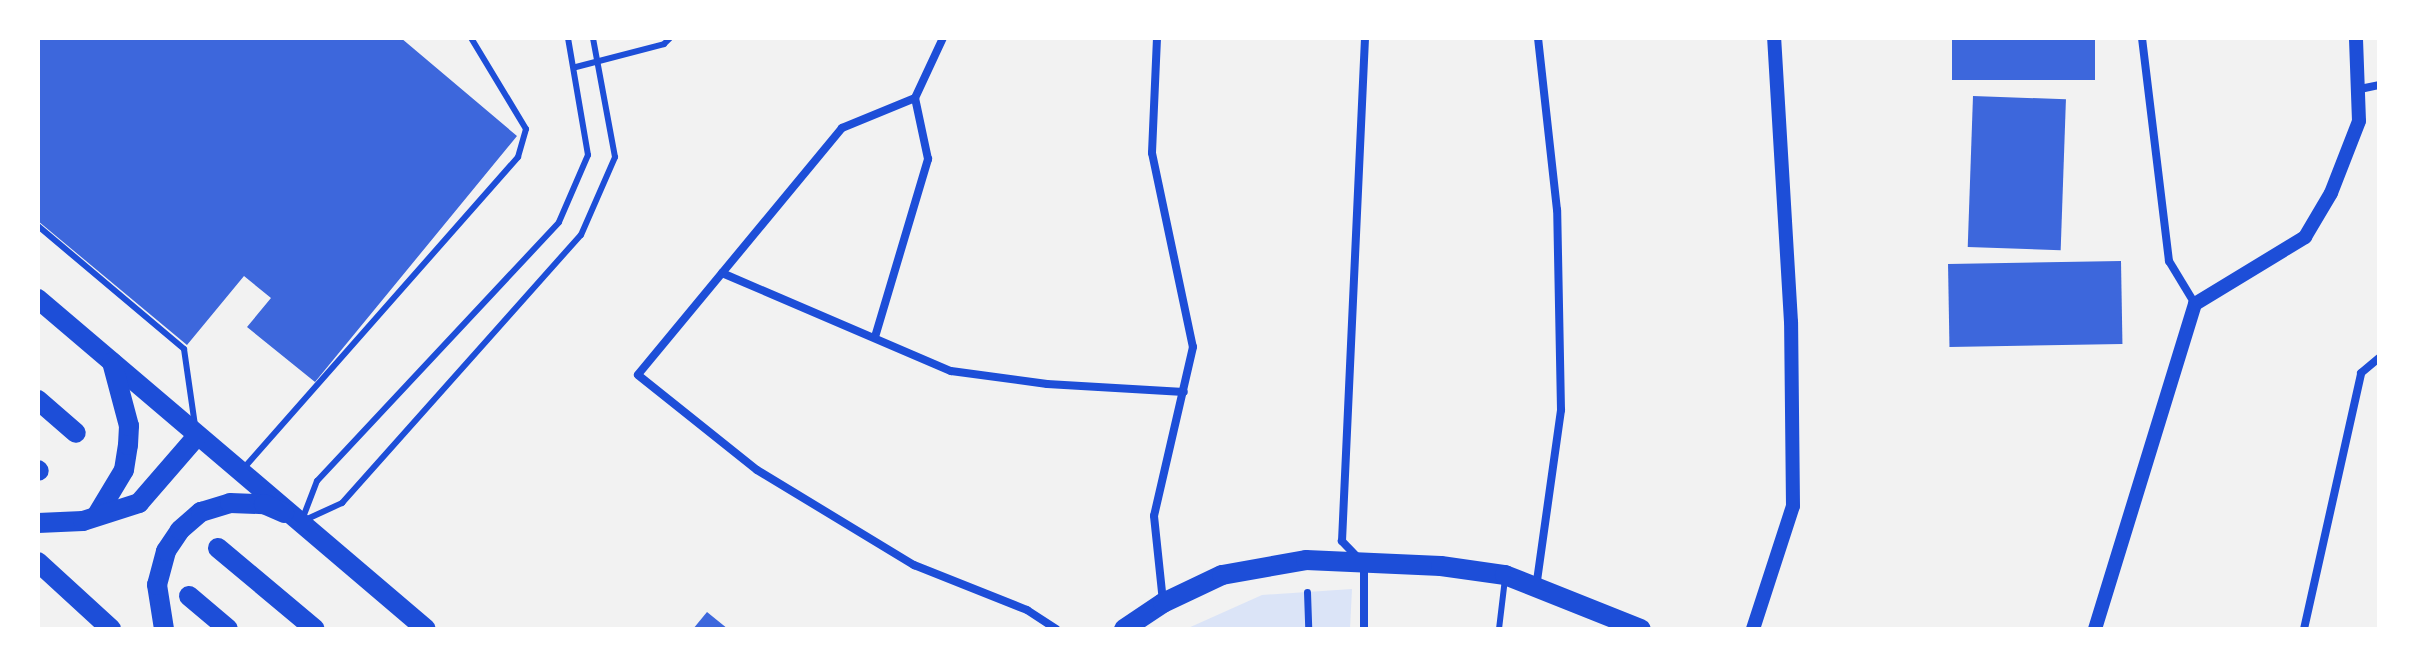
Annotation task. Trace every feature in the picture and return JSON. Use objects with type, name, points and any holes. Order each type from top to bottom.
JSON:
[{"type":"main road","points":[[38,299],[426,629]]},
{"type":"main road","points":[[97,515],[119,480],[128,445],[124,399],[112,362]]},
{"type":"main road","points":[[38,400],[76,433]]},
{"type":"main road","points":[[38,523],[83,521],[139,503],[197,436]]},
{"type":"main road","points":[[164,629],[157,585],[166,551],[201,512],[230,503],[264,504],[302,522]]},
{"type":"main road","points":[[218,548],[315,629]]},
{"type":"main road","points":[[1124,629],[1163,603],[1222,575],[1306,560],[1441,566],[1505,575],[1641,629]]},
{"type":"main road","points":[[38,562],[111,629]]},
{"type":"main road","points":[[189,596],[228,629]]},
{"type":"street","points":[[875,337],[928,159],[915,98],[943,38]]},
{"type":"street","points":[[1157,38],[1152,153],[1193,347],[1184,392],[1165,452],[1154,516],[1163,603]]},
{"type":"street","points":[[1364,629],[1364,564],[1342,541],[1365,38]]},
{"type":"street","points":[[1536,589],[1561,410],[1557,210],[1538,38]]},
{"type":"street","points":[[1753,629],[1793,506],[1791,322],[1774,38]]},
{"type":"street","points":[[2142,38],[2169,261],[2195,304]]},
{"type":"street","points":[[2095,629],[2195,304],[2305,237],[2331,193],[2359,121],[2356,38]]},
{"type":"street","points":[[2360,89],[2379,85]]},
{"type":"street","points":[[915,98],[842,128],[638,375],[757,470],[914,565],[1027,610],[1056,629]]},
{"type":"street","points":[[722,273],[951,371],[1047,384],[1184,392]]},
{"type":"street","points":[[2304,629],[2361,373],[2379,358]]},
{"type":"street","points":[[1307,592],[1308,629]]},
{"type":"lane","points":[[241,471],[518,157],[526,129],[471,38]]},
{"type":"lane","points":[[302,522],[317,481],[559,222],[588,155],[576,67],[568,38]]},
{"type":"lane","points":[[302,522],[342,503],[581,235],[615,157],[593,38]]},
{"type":"lane","points":[[576,67],[597,59],[664,44],[670,38]]},
{"type":"lane","points":[[38,226],[184,349],[197,436]]},
{"type":"lane","points":[[1499,629],[1505,575]]},
{"type":"shaded area","points":[[1352,589],[1350,629],[1186,629],[1262,595]]},
{"type":"building","points":[[38,38],[401,38],[517,136],[315,382],[247,327],[271,298],[244,276],[187,345],[38,221]]},
{"type":"building","points":[[1952,38],[2095,38],[2095,80],[1952,80]]},
{"type":"building","points":[[1973,96],[2066,99],[2061,250],[1968,247]]},
{"type":"building","points":[[2121,261],[2122,344],[1949,347],[1948,264]]},
{"type":"building","points":[[707,612],[728,629],[693,629]]}]
